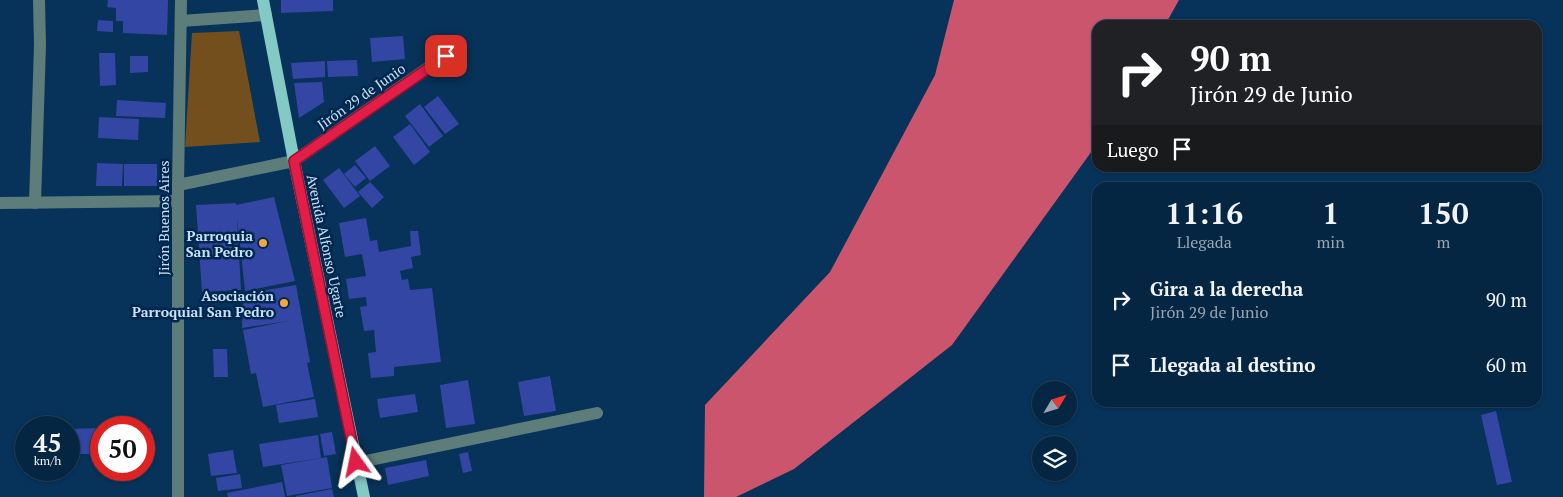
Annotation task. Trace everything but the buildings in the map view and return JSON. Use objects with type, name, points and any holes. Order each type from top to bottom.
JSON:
[{"type":"main road","name":"Avenida Alfonso Ugarte","points":[[263,0],[294,161],[364,497]]},
{"type":"street","points":[[35,203],[40,45],[39,0]]},
{"type":"street","name":"Jirón Buenos Aires","points":[[178,497],[178,185],[181,0]]},
{"type":"street","points":[[181,21],[266,15]]},
{"type":"street","name":"Jirón 29 de Junio","points":[[294,161],[446,56]]},
{"type":"street","points":[[178,185],[294,161]]},
{"type":"street","points":[[0,203],[178,201]]},
{"type":"street","points":[[356,462],[597,413]]},
{"type":"shaded area","points":[[954,0],[1179,0],[1168,20],[1092,20],[1092,151],[952,345],[794,469],[736,497],[704,497],[705,405],[830,272],[935,75]]},
{"type":"shaded area","points":[[239,31],[260,142],[185,147],[192,33]]},
{"type":"place","name":"Parroquia San Pedro","points":[[263,243]]},
{"type":"place","name":"Asociación Parroquial San Pedro","points":[[284,303]]},
{"type":"route","points":[[356,462],[294,161],[446,56]]}]
